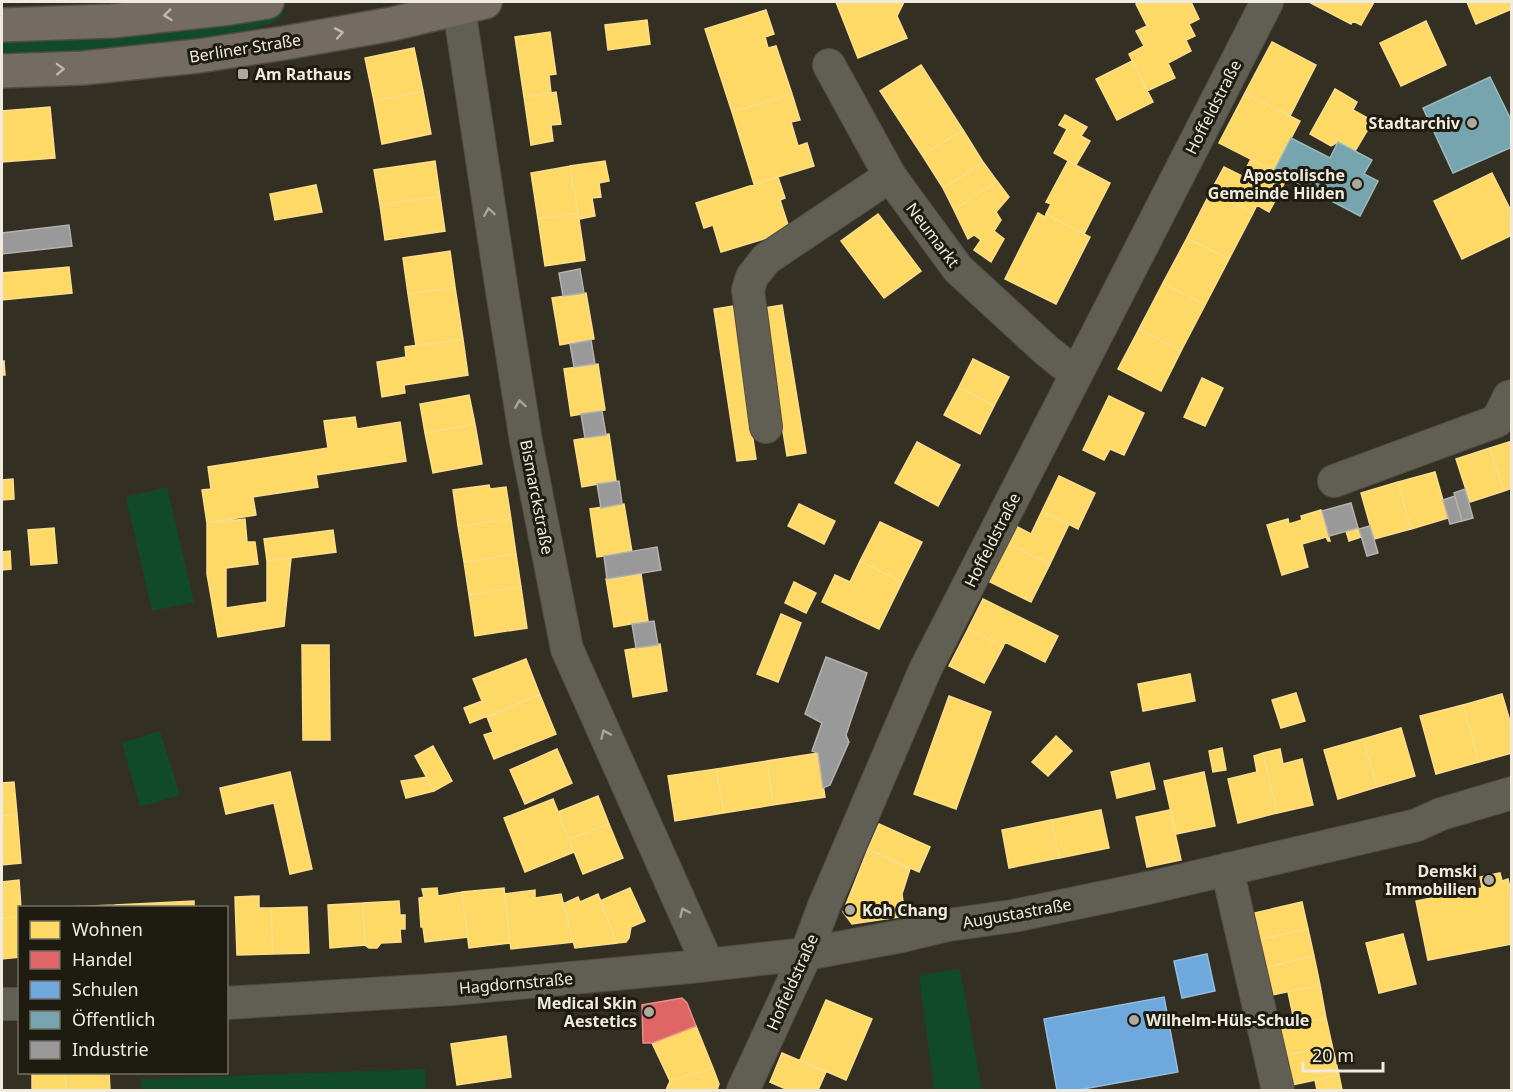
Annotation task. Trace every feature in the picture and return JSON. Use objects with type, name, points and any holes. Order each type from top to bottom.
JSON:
[{"type":"main road","points":[[2,25],[112,21],[267,2]]},
{"type":"main road","name":"Berliner Straße","points":[[2,71],[83,68],[198,56],[392,24],[467,4]]},
{"type":"street","name":"Hoffeldstraße","points":[[743,1090],[806,954],[824,906],[925,670],[1267,2]]},
{"type":"street","name":"Bismarckstraße","points":[[467,4],[501,291],[522,418],[567,649],[708,965]]},
{"type":"street","name":"Neumarkt","points":[[829,65],[890,176],[958,269],[1046,350],[1076,374]]},
{"type":"street","points":[[766,428],[748,290],[752,277],[766,259],[890,176]]},
{"type":"street","points":[[1334,481],[1497,421],[1509,397],[1512,396]]},
{"type":"street","name":"Augustastraße","points":[[806,954],[948,925],[1013,916],[1227,869],[1417,825],[1441,814],[1512,793]]},
{"type":"street","points":[[1227,869],[1278,1090]]},
{"type":"street","name":"Hagdornstraße","points":[[228,1003],[452,989],[806,954]]},
{"type":"street","points":[[2,1004],[18,1004]]},
{"type":"green space","points":[[274,10],[285,14],[263,26],[218,38],[126,50],[2,57],[2,36]]},
{"type":"green space","points":[[167,487],[194,602],[152,611],[126,497]]},
{"type":"green space","points":[[160,731],[180,795],[140,807],[122,743]]},
{"type":"green space","points":[[960,969],[982,1090],[934,1090],[919,975]]},
{"type":"green space","points":[[425,1069],[426,1090],[142,1090],[141,1079]]},
{"type":"building: Wohnen","points":[[836,2],[904,2],[897,16],[907,38],[858,58]]},
{"type":"building: Wohnen","points":[[1140,2],[1191,2],[1199,19],[1189,24],[1195,36],[1186,40],[1191,51],[1168,63],[1175,78],[1147,91],[1129,54],[1144,46],[1136,31],[1147,26],[1136,4]]},
{"type":"building: Wohnen","points":[[1309,2],[1374,2],[1361,25],[1353,21],[1351,24]]},
{"type":"building: Wohnen","points":[[1467,2],[1512,2],[1512,9],[1476,24]]},
{"type":"building: Wohnen","points":[[766,10],[774,34],[765,37],[768,48],[776,46],[792,94],[732,112],[705,29]]},
{"type":"building: Wohnen","points":[[647,20],[650,44],[608,50],[605,25]]},
{"type":"building: Wohnen","points":[[1426,21],[1446,65],[1401,86],[1380,43]]},
{"type":"building: Wohnen","points":[[550,32],[556,74],[549,75],[551,93],[524,97],[515,37]]},
{"type":"building: Wohnen","points":[[1272,42],[1316,65],[1290,116],[1245,93]]},
{"type":"building: Wohnen","points":[[414,48],[423,91],[374,101],[365,58]]},
{"type":"building: Wohnen","points":[[1132,61],[1153,102],[1117,120],[1096,79]]},
{"type":"building: Wohnen","points":[[921,65],[963,130],[922,155],[880,91]]},
{"type":"building: Wohnen","points":[[1335,89],[1357,102],[1353,110],[1373,121],[1355,151],[1338,142],[1331,146],[1310,134]]},
{"type":"building: Wohnen","points":[[423,91],[431,134],[382,144],[374,101]]},
{"type":"building: Wohnen","points":[[556,92],[561,124],[551,125],[553,141],[531,145],[524,97]]},
{"type":"building: Wohnen","points":[[1245,93],[1300,121],[1274,171],[1219,143]]},
{"type":"building: Wohnen","points":[[792,94],[800,120],[791,122],[798,146],[807,143],[814,166],[754,184],[732,112]]},
{"type":"building: Wohnen","points":[[50,107],[55,158],[2,162],[2,111]]},
{"type":"building: Wohnen","points":[[1065,115],[1087,127],[1081,136],[1090,141],[1076,165],[1054,153],[1067,129],[1059,125]]},
{"type":"building: Wohnen","points":[[963,130],[983,162],[943,188],[922,155]]},
{"type":"building: Wohnen","points":[[1251,159],[1287,178],[1269,212],[1257,205],[1253,213],[1211,191],[1224,167],[1242,176]]},
{"type":"building: Wohnen","points":[[435,161],[440,196],[380,205],[374,170]]},
{"type":"building: Wohnen","points":[[605,161],[609,181],[599,183],[601,197],[592,198],[595,216],[579,219],[570,166]]},
{"type":"building: Wohnen","points":[[1068,161],[1110,183],[1084,234],[1046,214],[1051,204],[1046,202]]},
{"type":"building: Wohnen","points":[[983,162],[997,181],[954,210],[943,188]]},
{"type":"building: Wohnen","points":[[570,166],[578,213],[538,219],[531,173]]},
{"type":"building: Wohnen","points":[[1492,173],[1512,213],[1512,235],[1462,259],[1434,201]]},
{"type":"building: Wohnen","points":[[778,177],[785,198],[780,200],[790,231],[721,252],[713,225],[704,228],[696,203]]},
{"type":"building: Wohnen","points":[[997,181],[1009,197],[996,212],[1001,220],[994,231],[1004,239],[991,262],[974,250],[981,240],[974,235],[968,239],[954,210]]},
{"type":"building: Wohnen","points":[[316,185],[322,212],[275,220],[270,194]]},
{"type":"building: Wohnen","points":[[1211,191],[1253,213],[1229,259],[1187,238]]},
{"type":"building: Wohnen","points":[[440,196],[445,231],[385,240],[380,205]]},
{"type":"building: Wohnen","points":[[578,213],[585,260],[545,266],[538,219]]},
{"type":"building: Wohnen","points":[[1038,213],[1045,217],[1046,214],[1090,237],[1056,304],[1005,279]]},
{"type":"building: Wohnen","points":[[878,214],[921,271],[884,298],[841,241]]},
{"type":"building: Wohnen","points":[[1187,238],[1229,259],[1205,305],[1163,283]]},
{"type":"building: Wohnen","points":[[450,251],[455,287],[408,294],[403,258]]},
{"type":"building: Wohnen","points":[[69,267],[72,293],[2,300],[2,273]]},
{"type":"building: Wohnen","points":[[1163,283],[1205,305],[1181,351],[1139,329]]},
{"type":"building: Wohnen","points":[[455,287],[463,339],[416,346],[408,294]]},
{"type":"building: Wohnen","points":[[586,293],[594,339],[560,345],[552,298]]},
{"type":"building: Wohnen","points":[[782,305],[806,453],[787,456],[763,308]]},
{"type":"building: Wohnen","points":[[733,306],[756,459],[737,461],[714,309]]},
{"type":"building: Wohnen","points":[[1139,329],[1181,351],[1161,391],[1118,369]]},
{"type":"building: Wohnen","points":[[463,339],[468,375],[404,385],[405,393],[382,397],[377,362],[406,357],[405,347]]},
{"type":"building: Wohnen","points":[[973,359],[1009,377],[994,406],[959,387]]},
{"type":"building: Wohnen","points":[[4,361],[5,375],[2,375],[2,362]]},
{"type":"building: Wohnen","points":[[598,364],[605,410],[571,416],[564,369]]},
{"type":"building: Wohnen","points":[[1202,378],[1223,388],[1205,426],[1184,417]]},
{"type":"building: Wohnen","points":[[959,387],[994,406],[980,434],[944,415]]},
{"type":"building: Wohnen","points":[[469,395],[475,424],[425,433],[420,404]]},
{"type":"building: Wohnen","points":[[1109,396],[1144,413],[1124,455],[1110,449],[1104,460],[1083,450]]},
{"type":"building: Wohnen","points":[[355,417],[357,429],[400,422],[406,461],[316,475],[318,487],[253,497],[256,515],[207,523],[202,490],[211,489],[208,467],[328,448],[324,421]]},
{"type":"building: Wohnen","points":[[475,424],[482,464],[433,473],[425,433]]},
{"type":"building: Wohnen","points":[[609,434],[616,481],[582,487],[574,440]]},
{"type":"building: Wohnen","points":[[1512,441],[1512,488],[1504,491],[1490,448]]},
{"type":"building: Wohnen","points":[[917,442],[960,465],[938,506],[895,483]]},
{"type":"building: Wohnen","points":[[1490,448],[1504,491],[1470,502],[1456,459]]},
{"type":"building: Wohnen","points":[[1435,472],[1448,518],[1411,529],[1398,482]]},
{"type":"building: Wohnen","points":[[1059,476],[1095,493],[1078,529],[1042,511]]},
{"type":"building: Wohnen","points":[[13,479],[14,499],[2,500],[2,480]]},
{"type":"building: Wohnen","points":[[1398,482],[1411,529],[1374,539],[1361,493]]},
{"type":"building: Wohnen","points":[[489,485],[490,489],[506,487],[511,519],[458,526],[453,490]]},
{"type":"building: Wohnen","points":[[624,504],[632,552],[597,557],[590,509]]},
{"type":"building: Wohnen","points":[[799,504],[835,521],[824,544],[788,526]]},
{"type":"building: Wohnen","points":[[1321,510],[1330,541],[1326,537],[1302,544],[1308,567],[1282,575],[1267,525],[1288,519],[1289,524],[1302,520],[1301,516]]},
{"type":"building: Wohnen","points":[[1042,511],[1069,524],[1050,564],[1007,543],[1016,526],[1031,534]]},
{"type":"building: Wohnen","points":[[245,519],[247,542],[255,542],[258,564],[226,568],[226,608],[267,602],[267,561],[291,558],[284,626],[218,637],[207,574],[207,523]]},
{"type":"building: Wohnen","points":[[511,519],[516,554],[464,562],[458,526]]},
{"type":"building: Wohnen","points":[[880,522],[922,542],[902,582],[860,561]]},
{"type":"building: Wohnen","points":[[54,528],[57,563],[31,565],[28,530]]},
{"type":"building: Wohnen","points":[[1358,528],[1361,537],[1349,541],[1346,531]]},
{"type":"building: Wohnen","points":[[333,530],[336,552],[267,561],[264,539]]},
{"type":"building: Wohnen","points":[[1007,543],[1050,564],[1031,602],[988,581]]},
{"type":"building: Wohnen","points":[[10,551],[11,569],[2,570],[2,552]]},
{"type":"building: Wohnen","points":[[516,554],[521,587],[469,595],[464,562]]},
{"type":"building: Wohnen","points":[[860,561],[902,582],[879,629],[822,602],[835,575],[850,582]]},
{"type":"building: Wohnen","points":[[641,574],[648,621],[614,627],[606,579]]},
{"type":"building: Wohnen","points":[[794,582],[816,593],[806,613],[785,603]]},
{"type":"building: Wohnen","points":[[521,587],[527,628],[475,636],[469,595]]},
{"type":"building: Wohnen","points":[[983,599],[1058,636],[1045,662],[1005,642],[1003,647],[968,629]]},
{"type":"building: Wohnen","points":[[781,614],[801,623],[778,682],[757,674]]},
{"type":"building: Wohnen","points":[[968,629],[1003,647],[984,683],[949,666]]},
{"type":"building: Wohnen","points":[[660,644],[667,691],[633,697],[625,650]]},
{"type":"building: Wohnen","points":[[302,645],[329,645],[330,740],[303,740]]},
{"type":"building: Wohnen","points":[[526,659],[540,695],[470,723],[464,708],[482,701],[473,679]]},
{"type":"building: Wohnen","points":[[1190,674],[1195,701],[1143,711],[1138,684]]},
{"type":"building: Wohnen","points":[[1296,693],[1305,721],[1281,728],[1272,700]]},
{"type":"building: Wohnen","points":[[1502,694],[1512,728],[1512,753],[1479,762],[1463,705]]},
{"type":"building: Wohnen","points":[[540,695],[556,734],[494,759],[484,735],[493,732],[487,717]]},
{"type":"building: Wohnen","points":[[949,696],[991,712],[956,809],[914,794]]},
{"type":"building: Wohnen","points":[[1463,705],[1479,762],[1436,774],[1420,716]]},
{"type":"building: Wohnen","points":[[1401,728],[1415,776],[1377,787],[1363,739]]},
{"type":"building: Wohnen","points":[[1056,736],[1072,751],[1048,776],[1032,762]]},
{"type":"building: Wohnen","points":[[1363,739],[1377,787],[1338,799],[1324,750]]},
{"type":"building: Wohnen","points":[[433,746],[452,781],[434,791],[415,756]]},
{"type":"building: Wohnen","points":[[1222,748],[1226,770],[1213,772],[1209,751]]},
{"type":"building: Wohnen","points":[[557,749],[572,783],[525,804],[510,770]]},
{"type":"building: Wohnen","points":[[1280,749],[1283,764],[1302,759],[1313,805],[1277,813],[1263,753]]},
{"type":"building: Wohnen","points":[[818,753],[825,797],[773,805],[767,761]]},
{"type":"building: Wohnen","points":[[1263,753],[1277,813],[1238,823],[1228,779],[1257,772],[1254,756]]},
{"type":"building: Wohnen","points":[[767,761],[773,805],[724,813],[716,769]]},
{"type":"building: Wohnen","points":[[1149,763],[1155,789],[1117,798],[1111,772]]},
{"type":"building: Wohnen","points":[[716,769],[724,813],[675,821],[668,776]]},
{"type":"building: Wohnen","points":[[290,772],[312,869],[290,874],[274,803],[226,814],[220,788]]},
{"type":"building: Wohnen","points":[[1204,772],[1215,826],[1176,834],[1164,781]]},
{"type":"building: Wohnen","points":[[427,777],[434,791],[406,798],[401,781]]},
{"type":"building: Wohnen","points":[[14,782],[17,814],[2,816],[2,783]]},
{"type":"building: Wohnen","points":[[598,796],[609,824],[569,839],[558,812]]},
{"type":"building: Wohnen","points":[[553,799],[574,852],[525,872],[504,818]]},
{"type":"building: Wohnen","points":[[1101,810],[1109,848],[1059,858],[1051,820]]},
{"type":"building: Wohnen","points":[[1170,810],[1181,860],[1147,867],[1136,817]]},
{"type":"building: Wohnen","points":[[17,814],[21,863],[2,865],[2,816]]},
{"type":"building: Wohnen","points":[[1051,820],[1059,858],[1009,868],[1002,830]]},
{"type":"building: Wohnen","points":[[609,824],[623,858],[583,874],[569,839]]},
{"type":"building: Wohnen","points":[[879,824],[930,847],[919,872],[868,849]]},
{"type":"building: Wohnen","points":[[868,849],[910,869],[902,894],[905,916],[852,924],[843,912]]},
{"type":"building: Wohnen","points":[[1500,873],[1502,881],[1508,879],[1512,896],[1512,944],[1428,960],[1416,901],[1482,888],[1480,877]]},
{"type":"building: Wohnen","points":[[19,880],[21,906],[18,906],[18,916],[2,918],[2,882]]},
{"type":"building: Wohnen","points":[[437,888],[438,896],[462,892],[468,937],[425,942],[423,927],[421,927],[419,898],[424,897],[422,889]]},
{"type":"building: Wohnen","points":[[504,888],[510,943],[469,948],[462,892]]},
{"type":"building: Wohnen","points":[[630,888],[645,921],[631,927],[626,942],[617,943],[600,901]]},
{"type":"building: Wohnen","points":[[535,890],[535,898],[561,894],[573,942],[511,949],[504,894]]},
{"type":"building: Wohnen","points":[[598,894],[617,943],[575,948],[563,904],[578,897],[580,902]]},
{"type":"building: Wohnen","points":[[259,896],[259,908],[271,908],[273,954],[237,955],[235,897]]},
{"type":"building: Wohnen","points":[[194,901],[194,906],[115,905]]},
{"type":"building: Wohnen","points":[[399,901],[400,915],[405,915],[405,929],[400,929],[401,942],[381,943],[377,948],[369,948],[365,945],[363,903]]},
{"type":"building: Wohnen","points":[[1302,902],[1308,929],[1256,940],[1250,914]]},
{"type":"building: Wohnen","points":[[363,903],[365,945],[330,948],[328,905]]},
{"type":"building: Wohnen","points":[[307,907],[309,953],[273,954],[271,908]]},
{"type":"building: Wohnen","points":[[18,916],[18,957],[2,959],[2,918]]},
{"type":"building: Wohnen","points":[[1308,929],[1314,956],[1262,968],[1256,940]]},
{"type":"building: Wohnen","points":[[1403,934],[1416,984],[1379,993],[1366,943]]},
{"type":"building: Wohnen","points":[[1314,956],[1320,985],[1268,996],[1262,968]]},
{"type":"building: Wohnen","points":[[1320,985],[1326,1018],[1295,1025],[1288,992]]},
{"type":"building: Wohnen","points":[[826,1000],[872,1019],[846,1080],[800,1060]]},
{"type":"building: Wohnen","points":[[1326,1018],[1332,1045],[1280,1057],[1274,1029]]},
{"type":"building: Wohnen","points":[[696,1026],[713,1068],[670,1081],[652,1043]]},
{"type":"building: Wohnen","points":[[506,1036],[511,1077],[457,1085],[451,1044]]},
{"type":"building: Wohnen","points":[[1332,1045],[1339,1075],[1287,1086],[1280,1057]]},
{"type":"building: Wohnen","points":[[782,1053],[826,1072],[818,1090],[788,1090],[770,1082]]},
{"type":"building: Wohnen","points":[[713,1068],[719,1084],[717,1090],[666,1090],[670,1081]]},
{"type":"building: Wohnen","points":[[32,1074],[65,1074],[66,1090],[32,1090]]},
{"type":"building: Wohnen","points":[[65,1074],[109,1074],[110,1090],[66,1090]]},
{"type":"building: Wohnen","points":[[1339,1075],[1342,1090],[1317,1090],[1315,1080]]},
{"type":"building: Handel","points":[[682,998],[687,1003],[696,1026],[652,1043],[643,1043],[642,1005]]},
{"type":"building: Schulen","points":[[1207,954],[1215,991],[1182,998],[1174,961]]},
{"type":"building: Schulen","points":[[1164,997],[1178,1072],[1078,1090],[1057,1090],[1044,1019]]},
{"type":"building: Öffentlich","points":[[1490,77],[1512,122],[1512,147],[1453,173],[1423,108]]},
{"type":"building: Öffentlich","points":[[1291,138],[1330,158],[1338,142],[1372,160],[1364,174],[1378,181],[1360,216],[1274,171]]},
{"type":"building: Industrie","points":[[69,225],[72,246],[2,254],[2,233]]},
{"type":"building: Industrie","points":[[580,269],[584,293],[563,296],[559,273]]},
{"type":"building: Industrie","points":[[591,340],[595,364],[574,367],[570,344]]},
{"type":"building: Industrie","points":[[602,411],[606,435],[585,438],[581,414]]},
{"type":"building: Industrie","points":[[619,481],[622,504],[601,508],[597,484]]},
{"type":"building: Industrie","points":[[1465,489],[1473,518],[1462,521],[1454,493]]},
{"type":"building: Industrie","points":[[1455,496],[1462,521],[1450,524],[1443,500]]},
{"type":"building: Industrie","points":[[1351,503],[1358,528],[1329,536],[1322,511]]},
{"type":"building: Industrie","points":[[1370,526],[1378,553],[1367,556],[1359,529]]},
{"type":"building: Industrie","points":[[657,547],[661,570],[607,579],[604,556]]},
{"type":"building: Industrie","points":[[654,621],[658,645],[636,648],[632,624]]},
{"type":"building: Industrie","points":[[826,657],[867,673],[846,735],[849,742],[830,785],[823,788],[818,753],[812,751],[822,723],[805,714]]},
{"type":"place","name":"Am Rathaus","points":[[243,74]]},
{"type":"place","name":"Stadtarchiv","points":[[1472,123]]},
{"type":"place","name":"Apostolische Gemeinde Hilden","points":[[1357,184]]},
{"type":"place","name":"Demski Immobilien","points":[[1489,880]]},
{"type":"place","name":"Koh Chang","points":[[850,910]]},
{"type":"place","name":"Medical Skin Aestetics","points":[[649,1012]]},
{"type":"place","name":"Wilhelm-Hüls-Schule","points":[[1134,1020]]}]
